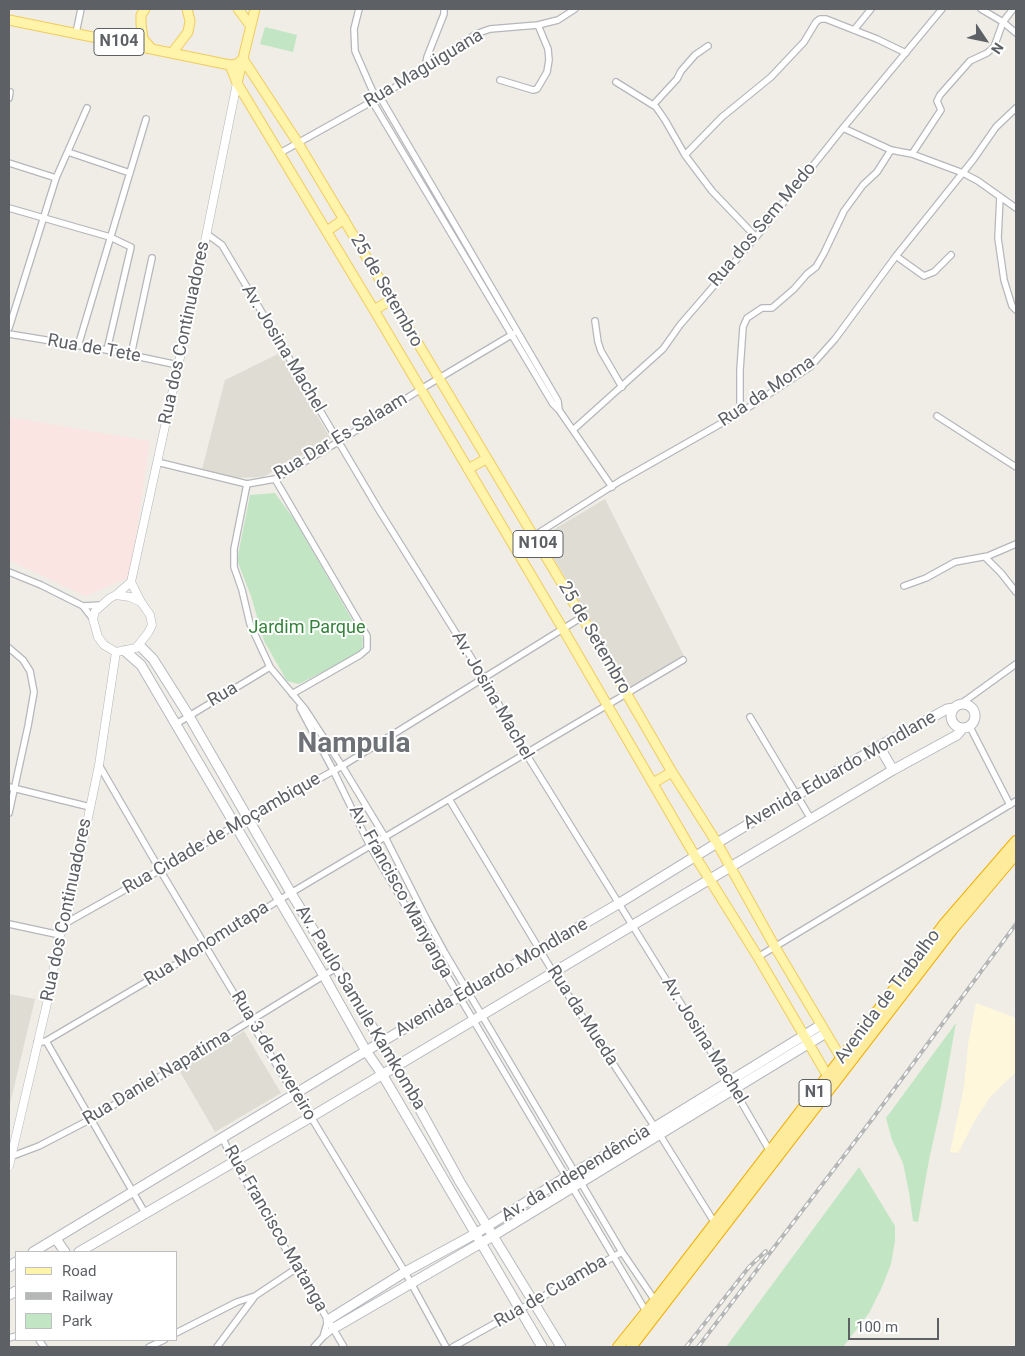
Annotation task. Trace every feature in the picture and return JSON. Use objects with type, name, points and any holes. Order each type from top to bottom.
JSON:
[{"type":"highway","name":"Avenida de Trabalho","points":[[618,1347],[658,1305],[717,1227],[770,1151],[830,1080],[948,927],[1015,849]]},
{"type":"highway","name":"Avenida de Trabalho","points":[[717,1227],[775,1161],[830,1080]]},
{"type":"highway","name":"Avenida de Trabalho","points":[[631,1347],[649,1315]]},
{"type":"main road","points":[[145,9],[141,15],[140,24],[143,39],[151,48]]},
{"type":"main road","points":[[172,53],[188,32],[190,22],[187,9]]},
{"type":"main road","points":[[238,9],[250,25]]},
{"type":"main road","points":[[237,83],[255,9]]},
{"type":"main road","name":"N104","points":[[9,20],[230,65],[237,83]]},
{"type":"main road","points":[[230,65],[237,64],[244,59]]},
{"type":"main road","name":"25 de Setembro","points":[[244,59],[344,219],[672,772],[717,843],[843,1063]]},
{"type":"main road","name":"25 de Setembro","points":[[237,83],[421,389],[695,856],[758,957],[806,1040]]},
{"type":"main road","points":[[327,231],[344,219]]},
{"type":"main road","points":[[374,310],[391,300]]},
{"type":"main road","points":[[468,469],[486,459]]},
{"type":"main road","name":"Av. Paulo Samule Kamkomba","points":[[140,646],[153,659],[189,716],[291,893],[396,1066],[492,1236],[561,1347]]},
{"type":"main road","name":"Av. Paulo Samule Kamkomba","points":[[120,651],[141,665],[366,1051],[382,1074],[542,1347]]},
{"type":"main road","points":[[962,703],[970,705],[975,712],[976,720],[966,728],[956,727],[951,721],[951,713],[954,708],[962,703]]},
{"type":"main road","name":"Avenida Eduardo Mondlane","points":[[35,1251],[366,1051],[618,904],[879,746],[947,709],[954,708]]},
{"type":"main road","name":"Avenida Eduardo Mondlane","points":[[81,1251],[966,728]]},
{"type":"main road","points":[[879,746],[893,770]]},
{"type":"main road","points":[[653,782],[672,772]]},
{"type":"main road","name":"Av. da Independência","points":[[328,1320],[405,1272],[487,1227],[566,1177],[735,1090],[823,1029]]},
{"type":"main road","name":"N104","points":[[806,1040],[830,1080]]},
{"type":"main road","name":"Av. da Independência","points":[[334,1328],[481,1243],[576,1185],[729,1081],[806,1040]]},
{"type":"main road","points":[[56,1239],[64,1251]]},
{"type":"street","points":[[76,33],[81,9]]},
{"type":"street","points":[[359,9],[354,29],[355,51],[373,92],[372,101],[545,386],[558,402],[559,410],[612,487]]},
{"type":"street","points":[[425,68],[426,57],[444,14],[444,9]]},
{"type":"street","name":"Rua Maguiguana","points":[[280,153],[380,97],[476,34],[490,29],[538,25],[558,20],[575,9]]},
{"type":"street","points":[[854,30],[871,9]]},
{"type":"street","name":"Rua dos Sem Medo","points":[[574,430],[663,349],[680,325],[756,237],[942,9]]},
{"type":"street","points":[[981,9],[1003,22],[1016,33]]},
{"type":"street","points":[[912,154],[941,110],[938,101],[940,95],[970,61],[987,53],[994,47],[1003,22],[1013,9]]},
{"type":"street","points":[[685,155],[722,118],[771,77],[804,42],[818,20],[823,18],[877,38],[906,53]]},
{"type":"street","points":[[500,80],[536,90],[547,72],[549,60],[548,49],[538,25]]},
{"type":"street","points":[[653,105],[677,79],[681,71],[696,55],[708,46]]},
{"type":"street","points":[[616,82],[653,105],[666,120],[685,155],[712,191],[756,237]]},
{"type":"street","name":"Rua dos Continuadores","points":[[131,582],[237,83]]},
{"type":"street","points":[[373,92],[380,97],[514,334]]},
{"type":"street","points":[[9,328],[56,178],[87,108]]},
{"type":"street","name":"Rua da Moma","points":[[515,548],[612,487],[743,411],[810,367],[835,339],[896,256],[982,149],[996,126],[1016,108]]},
{"type":"street","points":[[78,346],[146,119]]},
{"type":"street","points":[[843,128],[891,150],[912,154],[963,173],[978,181],[1016,208]]},
{"type":"street","points":[[743,411],[740,402],[740,370],[743,327],[747,318],[762,308],[772,308],[816,267],[844,211],[863,185],[877,172],[891,150]]},
{"type":"street","points":[[68,152],[130,173]]},
{"type":"street","points":[[9,163],[56,178]]},
{"type":"street","points":[[1000,197],[998,238],[1004,280],[1012,306],[1016,310]]},
{"type":"street","points":[[9,208],[110,237],[131,248],[107,350]]},
{"type":"street","name":"Av. Josina Machel","points":[[206,234],[222,245],[338,442],[484,678],[526,754],[735,1090],[775,1161]]},
{"type":"street","points":[[896,256],[924,276],[934,272],[951,255]]},
{"type":"street","points":[[132,355],[152,258]]},
{"type":"street","points":[[595,321],[601,351],[622,386]]},
{"type":"street","name":"Rua de Tete","points":[[9,334],[107,350],[178,365]]},
{"type":"street","name":"Rua Dar Es Salaam","points":[[157,462],[247,484],[275,479],[514,334]]},
{"type":"street","points":[[936,416],[1016,467]]},
{"type":"street","points":[[275,479],[367,636],[367,649],[360,655],[292,694]]},
{"type":"street","name":"Av. Francisco Manyanga","points":[[247,484],[234,549],[234,567],[250,624],[270,667],[320,730],[385,837],[427,920],[575,1172],[576,1185],[614,1257],[649,1315]]},
{"type":"street","points":[[904,586],[921,580],[955,562],[985,557],[1016,544]]},
{"type":"street","points":[[985,557],[1002,573],[1016,592]]},
{"type":"street","points":[[9,572],[41,585],[83,606],[93,619],[98,636],[104,645],[120,651],[140,646],[152,625],[150,615],[131,582],[95,610],[93,619]]},
{"type":"street","points":[[116,595],[130,597],[141,602]]},
{"type":"street","points":[[83,606],[101,605]]},
{"type":"street","name":"Rua Cidade de Moçambique","points":[[66,923],[342,766],[582,618]]},
{"type":"street","points":[[9,648],[23,660],[30,671],[34,692],[28,726],[11,787],[9,813]]},
{"type":"street","name":"Rua dos Continuadores","points":[[9,1166],[48,999],[60,935],[66,923],[99,765],[120,651]]},
{"type":"street","name":"Rua Monomutapa","points":[[37,1043],[46,1041],[207,946],[279,900],[682,660]]},
{"type":"street","points":[[962,703],[1016,664]]},
{"type":"street","name":"Rua","points":[[176,724],[270,667]]},
{"type":"street","name":"Av. Francisco Manyanga","points":[[292,694],[333,770],[370,846],[566,1177],[576,1185],[658,1305]]},
{"type":"street","points":[[750,717],[811,819]]},
{"type":"street","points":[[758,957],[1013,803],[966,728]]},
{"type":"street","name":"Rua 3 de Fevereiro","points":[[99,765],[251,1021],[405,1272],[446,1347]]},
{"type":"street","points":[[11,787],[90,807]]},
{"type":"street","name":"Rua da Mueda","points":[[450,799],[552,972],[657,1131],[717,1227]]},
{"type":"street","points":[[417,926],[427,920]]},
{"type":"street","points":[[9,924],[60,935]]},
{"type":"street","points":[[436,958],[446,952]]},
{"type":"street","name":"Rua Daniel Napatima","points":[[10,1157],[39,1146],[91,1118],[336,968]]},
{"type":"street","points":[[46,1041],[145,1213]]},
{"type":"street","name":"Rua Francisco Matanga","points":[[222,1139],[344,1347]]},
{"type":"street","name":"Rua de Cuamba","points":[[453,1347],[622,1252]]},
{"type":"street","points":[[178,1332],[237,1302],[256,1296],[297,1268]]},
{"type":"street","points":[[217,1347],[256,1296]]},
{"type":"street","points":[[323,1336],[328,1320]]},
{"type":"street","points":[[314,1347],[323,1336],[334,1328]]},
{"type":"street","points":[[149,1347],[162,1341]]},
{"type":"shaded area","points":[[280,353],[331,439],[263,477],[232,478],[202,469],[225,380]]},
{"type":"shaded area","points":[[9,417],[150,441],[130,577],[85,596],[9,560]]},
{"type":"shaded area","points":[[605,499],[684,656],[631,688],[541,537]]},
{"type":"shaded area","points":[[9,994],[35,999],[9,1108]]},
{"type":"shaded area","points":[[976,1003],[1016,1018],[1016,1072],[991,1096],[975,1120],[958,1153],[950,1152],[964,1087],[968,1044]]},
{"type":"shaded area","points":[[244,1031],[281,1093],[215,1132],[179,1070]]},
{"type":"green space","points":[[265,27],[297,35],[293,52],[260,44]]},
{"type":"green space","name":"Jardim Parque","points":[[275,493],[296,522],[363,639],[362,649],[342,662],[299,684],[287,681],[264,641],[251,596],[237,560],[250,495]]},
{"type":"green space","points":[[956,1023],[918,1222],[913,1221],[903,1163],[892,1140],[886,1118]]},
{"type":"green space","points":[[859,1167],[895,1226],[895,1241],[891,1264],[869,1313],[843,1347],[726,1347]]},
{"type":"railway","points":[[698,1347],[873,1118],[1016,924]]},
{"type":"railway","points":[[686,1347],[749,1267],[766,1251]]},
{"type":"district","name":"Nampula","points":[[354,745]]}]
